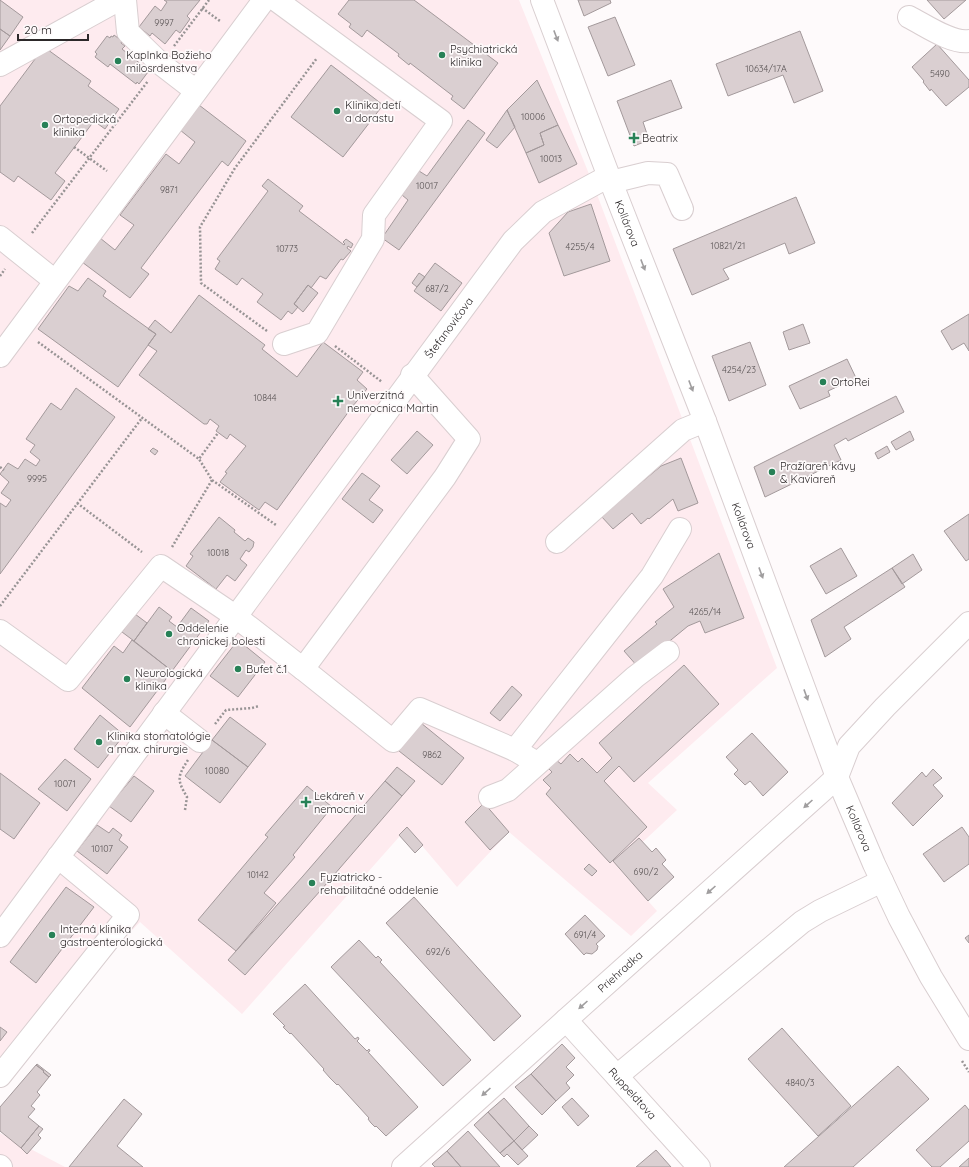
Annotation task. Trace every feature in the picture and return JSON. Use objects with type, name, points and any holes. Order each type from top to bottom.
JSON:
[{"type":"street","points":[[0,65],[118,0]]},
{"type":"street","points":[[125,0],[128,32],[161,64],[196,91]]},
{"type":"street","points":[[0,356],[264,0]]},
{"type":"street","points":[[276,0],[441,121],[374,215],[373,238],[317,333],[284,344]]},
{"type":"street","name":"Kollárova","points":[[542,0],[610,179],[705,421],[837,777],[899,917],[931,976],[969,1039]]},
{"type":"street","points":[[909,17],[946,36],[964,42],[969,41]]},
{"type":"street","name":"Štefanovičova","points":[[2,930],[58,857],[513,240],[543,212],[610,179],[648,173],[667,174],[682,209]]},
{"type":"street","points":[[0,237],[55,281]]},
{"type":"street","points":[[303,669],[444,477],[469,439],[412,376]]},
{"type":"street","points":[[557,542],[683,430],[705,421]]},
{"type":"street","points":[[516,750],[652,576],[680,529]]},
{"type":"street","points":[[0,631],[68,680],[161,566],[235,616],[393,741],[420,709],[516,750],[537,763]]},
{"type":"street","points":[[837,777],[849,746],[885,707],[969,623]]},
{"type":"street","points":[[490,797],[508,790],[635,677],[668,652]]},
{"type":"street","points":[[164,713],[200,741]]},
{"type":"street","name":"Priehradka","points":[[403,1167],[837,777]]},
{"type":"street","points":[[0,1076],[128,915],[58,857]]},
{"type":"street","points":[[617,1076],[802,922],[820,911],[882,881]]},
{"type":"street","name":"Ruppeldtova","points":[[566,1020],[699,1167]]},
{"type":"path","points":[[18,251],[209,0]]},
{"type":"path","points":[[284,344],[201,282],[200,227],[235,168],[330,40]]},
{"type":"path","points":[[74,147],[107,171]]},
{"type":"path","points":[[20,329],[199,459],[212,480],[280,528]]},
{"type":"path","points":[[317,333],[385,384]]},
{"type":"path","points":[[0,606],[142,418]]},
{"type":"path","points":[[199,459],[218,433]]},
{"type":"path","points":[[0,467],[4,470]]},
{"type":"path","points":[[77,503],[161,566],[212,480]]},
{"type":"shaded area","name":"Univerzitná nemocnica Martin","points":[[0,0],[519,0],[593,184],[777,668],[648,783],[677,810],[617,866],[657,911],[631,936],[509,832],[457,887],[407,828],[242,1014],[140,922],[49,1019],[0,1083]]},
{"type":"shaded area","points":[[0,1133],[65,1167],[0,1167]]},
{"type":"building","points":[[0,0],[23,17],[10,36],[0,29]]},
{"type":"building","points":[[164,0],[200,0],[187,16],[190,19],[180,33],[176,30],[165,44],[152,33],[150,36],[139,27],[155,6],[161,11],[167,2]]},
{"type":"building","name":"Psychiatrická klinika","points":[[349,0],[414,0],[498,63],[464,109],[451,99],[453,96],[410,63],[409,65],[398,56],[399,54],[367,30],[362,37],[349,27],[351,24],[338,14]]},
{"type":"building","points":[[578,0],[610,0],[611,3],[584,16]]},
{"type":"building","points":[[927,0],[966,0],[944,19]]},
{"type":"building","points":[[615,17],[635,65],[608,76],[588,27]]},
{"type":"building","points":[[0,29],[10,36],[0,50]]},
{"type":"building","points":[[800,31],[823,91],[794,103],[783,75],[728,96],[716,64]]},
{"type":"building","name":"Kaplnka Božieho milosrdenstva","points":[[114,35],[122,41],[121,43],[125,46],[122,49],[147,69],[146,71],[148,72],[139,84],[137,82],[136,84],[110,64],[108,67],[95,57],[97,54],[95,52],[107,36],[110,38]]},
{"type":"building","points":[[937,44],[969,80],[969,87],[946,106],[931,89],[930,91],[912,67]]},
{"type":"building","name":"Ortopedická klinika","points":[[44,47],[91,81],[88,86],[119,109],[105,129],[94,121],[55,173],[65,181],[51,200],[18,176],[14,182],[0,172],[0,106]]},
{"type":"building","name":"Klinika detí a dorastu","points":[[331,65],[383,105],[343,157],[291,117]]},
{"type":"building","points":[[537,80],[558,125],[540,133],[544,145],[526,153],[507,110]]},
{"type":"building","points":[[671,80],[682,108],[643,122],[649,140],[634,146],[617,101]]},
{"type":"building","points":[[199,105],[246,141],[228,166],[222,161],[141,268],[149,274],[130,298],[82,262],[100,238],[115,250],[134,225],[120,215],[166,154],[179,164],[195,142],[180,130]]},
{"type":"building","points":[[507,110],[515,127],[497,148],[486,140]]},
{"type":"building","points":[[468,120],[485,133],[399,250],[382,238],[408,200],[402,195],[419,171],[427,176]]},
{"type":"building","points":[[558,125],[577,164],[539,183],[526,153],[544,145],[540,133]]},
{"type":"building","points":[[268,179],[303,206],[299,211],[344,245],[345,244],[343,242],[346,239],[353,244],[351,248],[348,246],[347,248],[351,251],[343,260],[341,259],[326,279],[320,276],[311,288],[308,285],[294,304],[298,307],[292,314],[288,311],[281,320],[257,302],[263,294],[242,278],[237,285],[215,269],[220,261],[217,259],[268,191],[262,186]]},
{"type":"building","points":[[796,197],[815,243],[789,254],[785,243],[723,269],[729,279],[692,295],[673,249]]},
{"type":"building","points":[[591,204],[610,261],[564,276],[549,233],[568,212]]},
{"type":"building","points":[[435,263],[462,283],[441,311],[414,291]]},
{"type":"building","points":[[419,273],[425,277],[417,287],[412,283]]},
{"type":"building","points":[[88,278],[106,291],[103,296],[156,334],[118,387],[38,329],[69,286],[78,291]]},
{"type":"building","points":[[308,285],[318,293],[303,312],[294,304]]},
{"type":"building","points":[[199,295],[265,345],[262,349],[297,377],[323,342],[363,372],[357,380],[367,389],[352,407],[277,510],[265,502],[259,510],[220,482],[227,473],[225,472],[246,446],[230,434],[227,439],[216,431],[219,426],[210,419],[207,424],[204,424],[139,375],[157,351],[148,345],[156,334],[148,329],[155,320],[171,333]]},
{"type":"building","points":[[969,314],[969,351],[964,343],[952,350],[941,331]]},
{"type":"building","points":[[803,324],[810,343],[789,350],[783,332]]},
{"type":"building","points":[[750,342],[766,385],[729,401],[712,356]]},
{"type":"building","name":"OrtoRei","points":[[847,359],[856,378],[828,391],[830,396],[800,409],[789,386]]},
{"type":"building","points":[[76,388],[115,417],[0,574],[0,503],[6,507],[11,500],[1,493],[9,482],[0,474],[8,463],[18,469],[25,459],[36,466],[40,460],[30,452],[35,445],[26,439],[51,403],[61,410]]},
{"type":"building","points":[[896,396],[904,412],[848,441],[846,438],[834,445],[841,460],[765,497],[754,467]]},
{"type":"building","points":[[417,431],[433,445],[407,474],[391,460]]},
{"type":"building","points":[[910,431],[914,440],[896,450],[891,442]]},
{"type":"building","points":[[887,446],[890,452],[878,459],[875,453]]},
{"type":"building","points":[[153,448],[158,451],[155,455],[150,451]]},
{"type":"building","points":[[681,458],[698,503],[678,511],[673,499],[641,524],[632,513],[613,529],[601,516],[661,466]]},
{"type":"building","points":[[362,473],[380,486],[369,500],[383,510],[373,523],[342,499]]},
{"type":"building","points":[[969,514],[969,559],[966,561],[944,531]]},
{"type":"building","points":[[219,517],[235,530],[234,532],[245,541],[248,538],[254,542],[253,547],[249,552],[246,550],[240,559],[247,565],[235,581],[227,575],[216,589],[186,566],[193,556],[190,554]]},
{"type":"building","points":[[841,548],[857,576],[826,594],[810,566]]},
{"type":"building","points":[[719,553],[744,618],[705,633],[700,621],[688,626],[638,667],[624,651],[657,624],[655,622],[674,607],[663,589]]},
{"type":"building","points":[[913,554],[922,570],[902,584],[892,568]]},
{"type":"building","points":[[892,568],[905,587],[844,627],[851,639],[825,657],[811,620]]},
{"type":"building","name":"Oddelenie chronickej bolesti","points":[[159,607],[172,617],[169,621],[177,627],[191,608],[209,621],[172,671],[134,641]]},
{"type":"building","points":[[135,614],[147,623],[134,641],[122,632]]},
{"type":"building","name":"Neurologická klinika","points":[[132,640],[172,671],[130,727],[82,688],[114,646],[123,653]]},
{"type":"building","name":"Bufet č.1","points":[[238,640],[265,662],[238,697],[210,676]]},
{"type":"building","points":[[684,665],[719,704],[634,782],[619,766],[604,781],[647,827],[610,863],[546,794],[551,788],[543,780],[552,772],[547,767],[555,759],[561,764],[570,754],[578,762],[582,758],[597,773],[612,758],[599,743]]},
{"type":"building","points":[[512,686],[522,695],[500,721],[490,713]]},
{"type":"building","name":"Klinika stomatológie a max. chirurgie","points":[[100,715],[124,735],[98,768],[74,749]]},
{"type":"building","points":[[230,717],[266,744],[248,767],[212,740]]},
{"type":"building","points":[[421,723],[464,758],[442,785],[399,751]]},
{"type":"building","points":[[752,733],[788,772],[763,796],[750,781],[745,785],[734,774],[738,770],[726,757]]},
{"type":"building","points":[[212,740],[248,767],[220,803],[185,776]]},
{"type":"building","points":[[65,759],[91,779],[67,811],[38,789]]},
{"type":"building","points":[[397,767],[415,781],[402,796],[385,781]]},
{"type":"building","points":[[933,769],[942,778],[933,785],[943,796],[913,826],[892,803],[922,772],[926,777]]},
{"type":"building","points":[[0,773],[40,803],[14,839],[0,829]]},
{"type":"building","points":[[134,776],[154,791],[131,822],[109,806]]},
{"type":"building","name":"Fyziatricko - rehabilitačné oddelenie","points":[[385,781],[402,796],[245,975],[228,960]]},
{"type":"building","points":[[307,786],[332,807],[293,855],[295,857],[264,893],[276,903],[236,951],[198,920],[268,837],[265,835]]},
{"type":"building","points":[[484,803],[509,832],[490,850],[465,822]]},
{"type":"building","points":[[97,825],[109,833],[113,828],[122,835],[119,840],[128,847],[107,874],[77,851]]},
{"type":"building","points":[[407,827],[423,845],[415,853],[399,835]]},
{"type":"building","points":[[962,827],[969,837],[969,864],[944,882],[923,854]]},
{"type":"building","points":[[639,838],[652,852],[656,848],[666,860],[662,864],[674,877],[648,901],[613,861]]},
{"type":"building","points":[[589,864],[597,871],[592,876],[584,869]]},
{"type":"building","name":"Interná klinika gastroenterologická","points":[[66,887],[94,907],[36,983],[10,962]]},
{"type":"building","points":[[414,897],[521,1016],[494,1041],[386,923]]},
{"type":"building","points":[[585,915],[605,936],[596,944],[598,946],[597,950],[592,954],[586,953],[584,955],[565,934]]},
{"type":"building","points":[[969,935],[969,943],[965,938]]},
{"type":"building","points":[[359,940],[376,958],[378,956],[382,960],[380,962],[471,1060],[443,1086],[331,967]]},
{"type":"building","points":[[305,984],[355,1039],[358,1037],[359,1039],[357,1041],[367,1051],[369,1049],[370,1051],[368,1052],[418,1107],[386,1136],[371,1123],[368,1119],[369,1118],[338,1084],[337,1085],[330,1078],[323,1070],[324,1069],[291,1033],[290,1034],[283,1027],[285,1026],[273,1014]]},
{"type":"building","points":[[0,1027],[7,1032],[0,1041]]},
{"type":"building","points":[[782,1028],[851,1106],[818,1136],[748,1059]]},
{"type":"building","points":[[562,1044],[575,1058],[566,1067],[574,1075],[566,1083],[570,1088],[556,1101],[531,1074]]},
{"type":"building","points":[[37,1064],[51,1075],[49,1077],[36,1065]]},
{"type":"building","points":[[36,1065],[49,1077],[37,1092],[40,1095],[31,1106],[35,1109],[28,1117],[39,1126],[21,1148],[0,1131],[0,1107]]},
{"type":"building","points":[[898,1066],[929,1099],[853,1167],[784,1167]]},
{"type":"building","points":[[531,1074],[556,1101],[542,1115],[515,1087]]},
{"type":"building","points":[[504,1098],[529,1126],[514,1141],[488,1112]]},
{"type":"building","points":[[572,1098],[589,1116],[578,1126],[562,1107]]},
{"type":"building","points":[[124,1099],[142,1114],[117,1146],[143,1167],[69,1167]]},
{"type":"building","points":[[965,1105],[969,1110],[969,1141],[940,1167],[932,1167],[916,1150]]},
{"type":"building","points":[[488,1112],[514,1141],[500,1153],[474,1125]]},
{"type":"building","points":[[39,1126],[43,1129],[38,1135],[41,1138],[27,1154],[21,1148]]},
{"type":"building","points":[[529,1126],[538,1135],[522,1150],[514,1141]]},
{"type":"building","points":[[468,1131],[500,1167],[461,1167],[447,1151]]},
{"type":"building","points":[[514,1141],[528,1156],[518,1165],[507,1154],[504,1157],[500,1153]]},
{"type":"building","points":[[656,1150],[671,1167],[636,1167]]},
{"type":"building","points":[[447,1151],[461,1167],[435,1167],[432,1164]]},
{"type":"building","points":[[969,1158],[969,1167],[959,1167]]},
{"type":"place","name":"Psychiatrická klinika","points":[[442,55]]},
{"type":"place","name":"Kaplnka Božieho milosrdenstva","points":[[118,61]]},
{"type":"place","name":"Klinika detí a dorastu","points":[[337,111]]},
{"type":"place","name":"Ortopedická klinika","points":[[45,125]]},
{"type":"place","name":"Beatrix","points":[[634,138]]},
{"type":"place","name":"OrtoRei","points":[[823,382]]},
{"type":"place","name":"Univerzitná nemocnica Martin","points":[[338,401]]},
{"type":"place","name":"Pražíareň kávy & Kaviareň","points":[[772,472]]},
{"type":"place","name":"Oddelenie chronickej bolesti","points":[[169,634]]},
{"type":"place","name":"Bufet č.1","points":[[238,669]]},
{"type":"place","name":"Neurologická klinika","points":[[127,679]]},
{"type":"place","name":"Klinika stomatológie a max. chirurgie","points":[[99,742]]},
{"type":"place","name":"Lekáreň v nemocnici","points":[[306,802]]},
{"type":"place","name":"Fyziatricko - rehabilitačné oddelenie","points":[[312,883]]},
{"type":"place","name":"Interná klinika gastroenterologická","points":[[52,935]]}]
